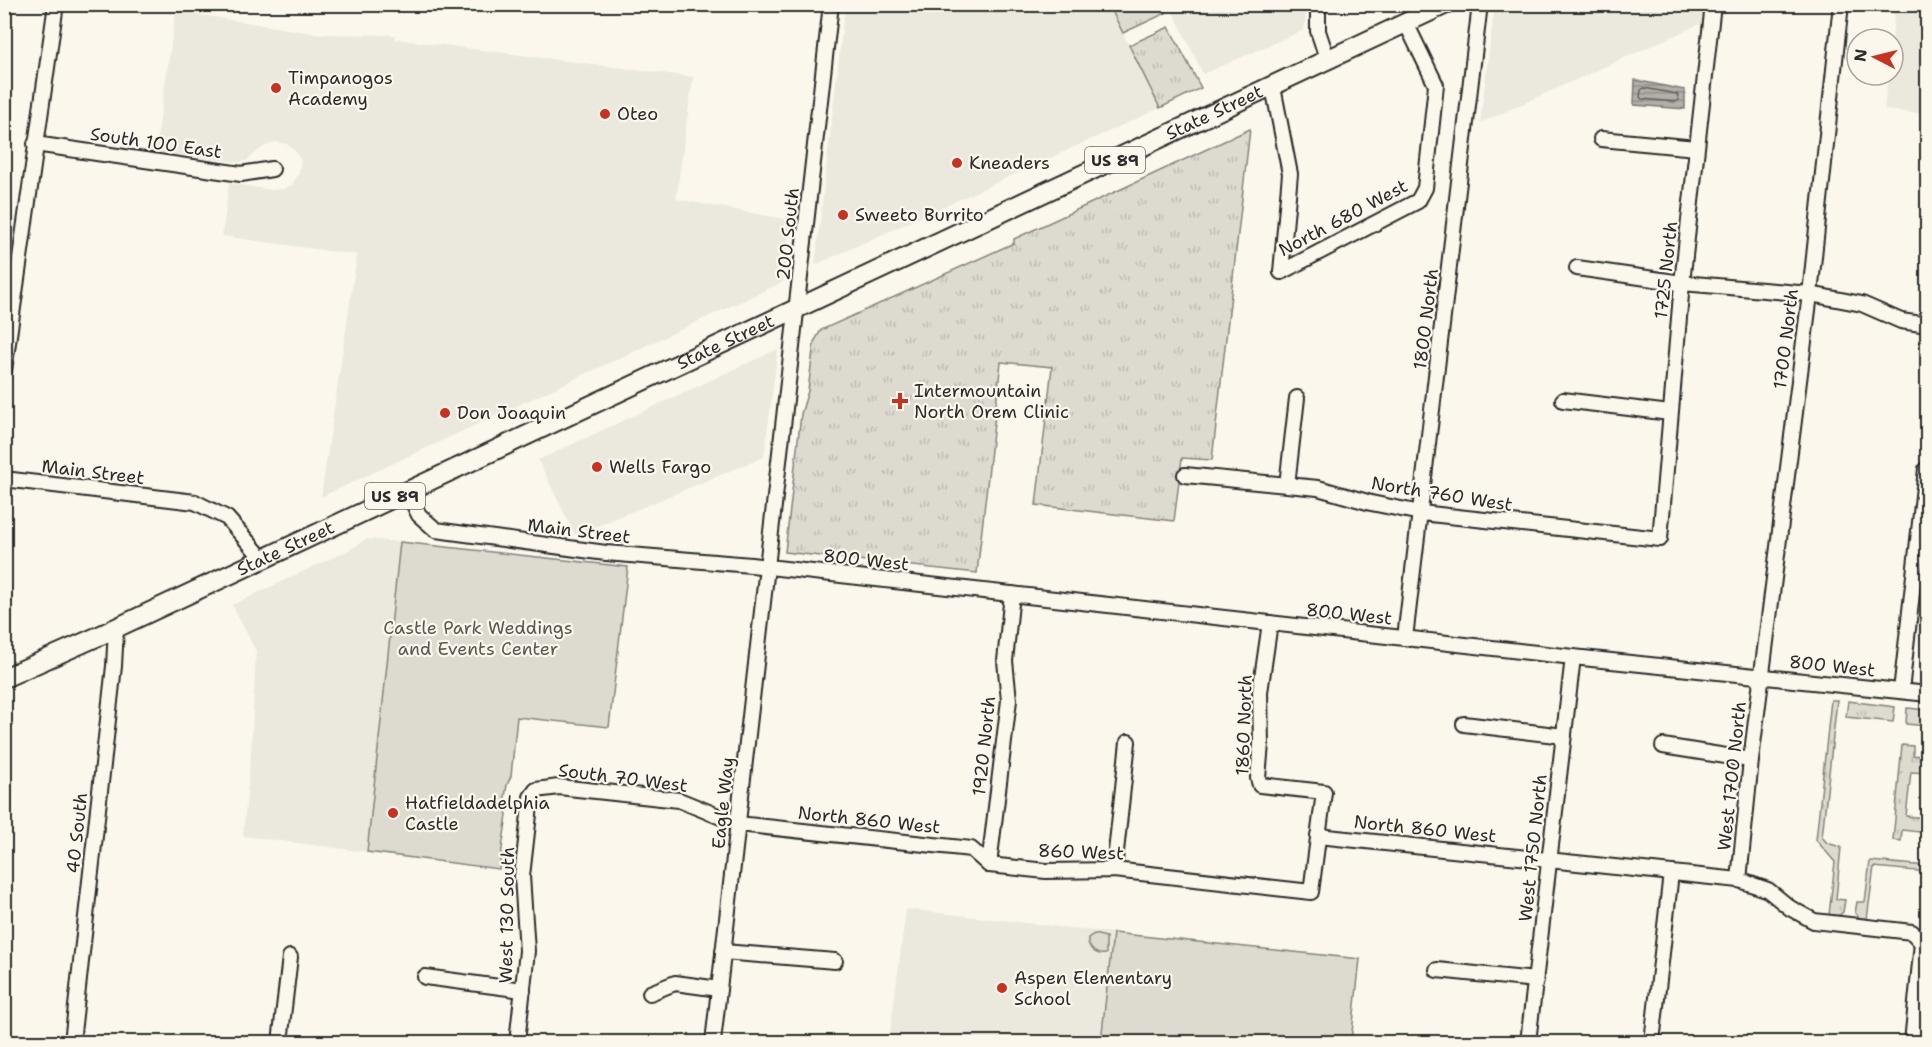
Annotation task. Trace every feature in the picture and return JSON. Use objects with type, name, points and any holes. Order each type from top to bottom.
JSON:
[{"type":"main road","name":"State Street","points":[[4,678],[116,628],[1446,4]]},
{"type":"street","points":[[4,371],[56,4]]},
{"type":"street","name":"200 South","points":[[785,414],[831,4]]},
{"type":"street","points":[[1318,4],[1318,31],[1328,61]]},
{"type":"street","name":"1800 North","points":[[1405,638],[1480,4]]},
{"type":"street","name":"1725 North","points":[[1660,539],[1682,283],[1713,4]]},
{"type":"street","name":"1700 North","points":[[1762,677],[1810,294],[1841,4]]},
{"type":"street","name":"North 680 West","points":[[1273,87],[1290,174],[1281,272],[1418,201],[1423,196],[1436,85],[1406,23]]},
{"type":"street","points":[[1602,139],[1696,148]]},
{"type":"street","name":"South 100 East","points":[[35,144],[241,174],[272,169]]},
{"type":"street","points":[[1577,268],[1682,283],[1810,294],[1862,304],[1901,321],[1928,325]]},
{"type":"street","points":[[1287,485],[1297,398]]},
{"type":"street","points":[[1563,400],[1670,413]]},
{"type":"street","name":"Eagle Way","points":[[713,1042],[785,414]]},
{"type":"street","points":[[1901,691],[1926,469]]},
{"type":"street","name":"North 760 West","points":[[1185,475],[1318,488],[1371,503],[1421,513],[1660,539]]},
{"type":"street","name":"Main Street","points":[[4,479],[195,502],[227,518],[262,559]]},
{"type":"street","name":"Main Street","points":[[407,491],[419,515],[436,530],[606,553],[767,567]]},
{"type":"street","name":"800 West","points":[[767,567],[1573,657],[1928,694]]},
{"type":"street","name":"1920 North","points":[[989,865],[1009,700],[1005,661],[1012,594]]},
{"type":"street","name":"1860 North","points":[[1253,886],[1311,892],[1324,792],[1260,785],[1258,778],[1260,692],[1270,623]]},
{"type":"street","name":"40 South","points":[[72,1042],[114,666],[116,628]]},
{"type":"street","name":"West 1750 North","points":[[1528,1042],[1573,657]]},
{"type":"street","name":"West 1700 North","points":[[1739,879],[1762,677]]},
{"type":"street","points":[[1464,724],[1564,736]]},
{"type":"street","points":[[1114,870],[1128,742]]},
{"type":"street","points":[[1663,746],[1751,760]]},
{"type":"street","name":"South 70 West","points":[[536,790],[559,787],[679,800],[738,824]]},
{"type":"street","name":"West 130 South","points":[[517,1042],[527,951],[522,876],[531,797],[536,790]]},
{"type":"street","name":"North 860 West","points":[[738,824],[971,849],[989,865]]},
{"type":"street","name":"North 860 West","points":[[1318,836],[1739,879],[1768,890],[1790,908],[1814,921],[1912,932],[1922,943],[1912,1042]]},
{"type":"street","name":"860 West","points":[[989,865],[1046,870],[1114,870],[1253,886]]},
{"type":"street","points":[[1652,1042],[1671,873]]},
{"type":"street","points":[[723,952],[835,961]]},
{"type":"street","points":[[280,1042],[290,957]]},
{"type":"street","points":[[1437,970],[1536,980]]},
{"type":"street","points":[[425,977],[524,990]]},
{"type":"street","points":[[650,993],[675,983],[719,988]]},
{"type":"shaded area","points":[[845,5],[1109,5],[1160,108],[815,265]]},
{"type":"shaded area","points":[[1170,5],[1307,5],[1304,30],[1203,74]]},
{"type":"shaded area","points":[[1510,5],[1742,5],[1480,123],[1494,12]]},
{"type":"shaded area","points":[[1895,5],[1927,5],[1927,114],[1884,110],[1887,87],[1905,87],[1905,27],[1893,27]]},
{"type":"shaded area","points":[[176,11],[318,34],[395,35],[395,39],[693,77],[676,199],[790,220],[783,282],[321,497],[357,255],[222,236],[229,183],[271,190],[283,189],[292,185],[299,173],[301,162],[296,152],[287,144],[275,142],[263,147],[246,161],[238,162],[155,152]]},
{"type":"shaded area","points":[[778,349],[764,457],[575,535],[538,460]]},
{"type":"shaded area","points":[[366,539],[400,542],[367,852],[243,836],[251,753],[256,651],[232,605],[351,549]]},
{"type":"shaded area","name":"Aspen Elementary School","points":[[906,909],[1113,933],[1101,1042],[889,1042]]},
{"type":"green space","points":[[1109,5],[1162,5],[1166,13],[1123,33]]},
{"type":"green space","points":[[1169,27],[1201,88],[1160,108],[1129,45]]},
{"type":"green space","points":[[1250,129],[1212,460],[1182,458],[1174,521],[1036,505],[1052,367],[1001,362],[977,573],[785,552],[801,414],[808,391],[814,342],[821,330],[1014,243],[1014,239]]},
{"type":"green space","name":"Castle Park Weddings and Events Center","points":[[400,542],[628,567],[609,727],[517,717],[511,776],[504,802],[507,815],[499,869],[367,852]]},
{"type":"green space","points":[[1831,700],[1837,700],[1822,837],[1827,843],[1841,847],[1836,899],[1845,900],[1843,912],[1838,916],[1829,915],[1835,862],[1816,840]]},
{"type":"green space","points":[[1848,701],[1895,707],[1893,722],[1846,717]]},
{"type":"green space","points":[[1907,708],[1927,710],[1927,726],[1906,724]]},
{"type":"green space","points":[[1902,745],[1913,746],[1913,755],[1927,757],[1927,773],[1911,772],[1906,816],[1927,818],[1928,833],[1902,830],[1901,841],[1893,840]]},
{"type":"green space","points":[[1870,861],[1927,866],[1927,872],[1874,867],[1867,919],[1859,918],[1855,913],[1857,902],[1865,902]]},
{"type":"green space","points":[[1113,933],[1360,959],[1351,1042],[1101,1042]]},
{"type":"green space","points":[[1094,934],[1106,937],[1106,954],[1099,954],[1091,948],[1088,938]]},
{"type":"water","points":[[1635,80],[1685,90],[1685,109],[1634,105]]},
{"type":"place","name":"Timpanogos Academy","points":[[276,88]]},
{"type":"place","name":"Oteo","points":[[605,114]]},
{"type":"place","name":"Kneaders","points":[[957,163]]},
{"type":"place","name":"Sweeto Burrito","points":[[843,215]]},
{"type":"place","name":"Intermountain North Orem Clinic","points":[[900,401]]},
{"type":"place","name":"Don Joaquin","points":[[445,413]]},
{"type":"place","name":"Wells Fargo","points":[[597,467]]},
{"type":"place","name":"Hatfieldadelphia Castle","points":[[393,813]]},
{"type":"place","name":"Aspen Elementary School","points":[[1002,988]]}]
